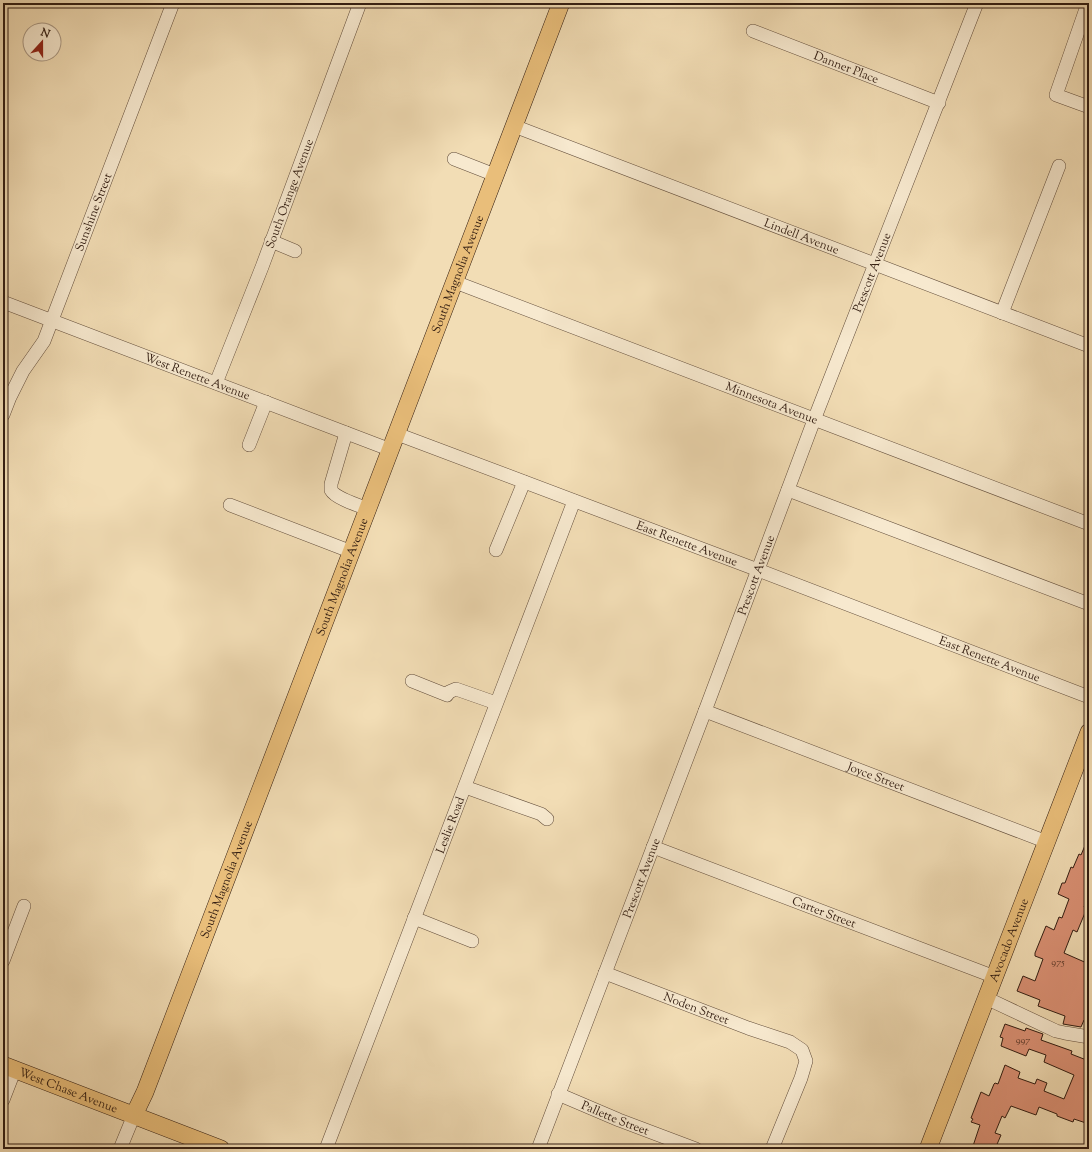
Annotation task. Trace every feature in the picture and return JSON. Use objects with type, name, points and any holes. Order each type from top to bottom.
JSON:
[{"type":"main road","name":"South Magnolia Avenue","points":[[134,1115],[145,1092],[561,3]]},
{"type":"main road","name":"Avocado Avenue","points":[[928,1149],[1089,732]]},
{"type":"main road","name":"West Chase Avenue","points":[[9,1067],[221,1149]]},
{"type":"street","name":"Sunshine Street","points":[[3,415],[23,371],[44,341],[174,3]]},
{"type":"street","name":"South Orange Avenue","points":[[216,384],[271,242],[360,3]]},
{"type":"street","name":"Prescott Avenue","points":[[538,1149],[814,420],[977,3]]},
{"type":"street","points":[[1088,3],[1056,95],[1089,107]]},
{"type":"street","name":"Danner Place","points":[[753,31],[939,103]]},
{"type":"street","name":"Lindell Avenue","points":[[514,126],[1089,346]]},
{"type":"street","points":[[454,159],[495,175]]},
{"type":"street","points":[[1002,313],[1059,166]]},
{"type":"street","points":[[271,242],[295,251]]},
{"type":"street","name":"Minnesota Avenue","points":[[455,282],[1089,524]]},
{"type":"street","name":"West Renette Avenue","points":[[3,302],[391,450]]},
{"type":"street","points":[[250,445],[266,402]]},
{"type":"street","points":[[346,433],[331,484],[331,490],[339,497],[368,509]]},
{"type":"street","name":"East Renette Avenue","points":[[397,434],[758,570],[1089,698]]},
{"type":"street","points":[[496,550],[524,482]]},
{"type":"street","points":[[788,490],[1089,604]]},
{"type":"street","name":"Leslie Road","points":[[326,1149],[574,501]]},
{"type":"street","points":[[230,505],[352,552]]},
{"type":"street","points":[[412,681],[448,695],[448,692],[456,689],[496,704]]},
{"type":"street","name":"Joyce Street","points":[[705,711],[1047,842]]},
{"type":"street","points":[[465,787],[541,814],[547,819]]},
{"type":"street","name":"Carter Street","points":[[653,847],[995,977]]},
{"type":"street","points":[[3,961],[24,906]]},
{"type":"street","points":[[414,918],[472,941]]},
{"type":"street","name":"Noden Street","points":[[605,973],[748,1028],[790,1042],[802,1050],[806,1061],[800,1081],[772,1149]]},
{"type":"street","points":[[986,998],[1056,1030],[1089,1037]]},
{"type":"street","points":[[3,1100],[9,1067]]},
{"type":"street","name":"Pallette Street","points":[[558,1094],[696,1149]]},
{"type":"street","name":"South Magnolia Avenue","points":[[120,1149],[134,1115]]},
{"type":"building","points":[[1089,836],[1089,889],[1087,894],[1089,895],[1084,907],[1087,908],[1077,932],[1073,930],[1064,953],[1089,964],[1089,1021],[1084,1020],[1081,1027],[1063,1024],[1065,1016],[1038,1006],[1040,1000],[1017,991],[1023,976],[1035,981],[1043,959],[1035,956],[1035,953],[1046,926],[1054,930],[1059,917],[1062,918],[1069,899],[1058,894],[1062,883],[1065,883],[1071,867],[1073,868],[1079,854],[1081,855]]},
{"type":"building","points":[[1005,1024],[1025,1031],[1026,1028],[1043,1034],[1041,1040],[1072,1051],[1071,1054],[1089,1061],[1089,1124],[1074,1119],[1073,1122],[1039,1107],[1036,1115],[1011,1106],[1005,1118],[1002,1116],[995,1133],[1001,1135],[995,1149],[972,1149],[980,1125],[971,1122],[973,1119],[971,1118],[981,1092],[989,1096],[994,1084],[998,1084],[1005,1065],[1020,1072],[1018,1078],[1035,1084],[1037,1079],[1047,1083],[1044,1091],[1064,1099],[1074,1075],[1044,1062],[1046,1055],[1029,1049],[1026,1056],[1001,1046],[1003,1038],[1000,1037]]}]
